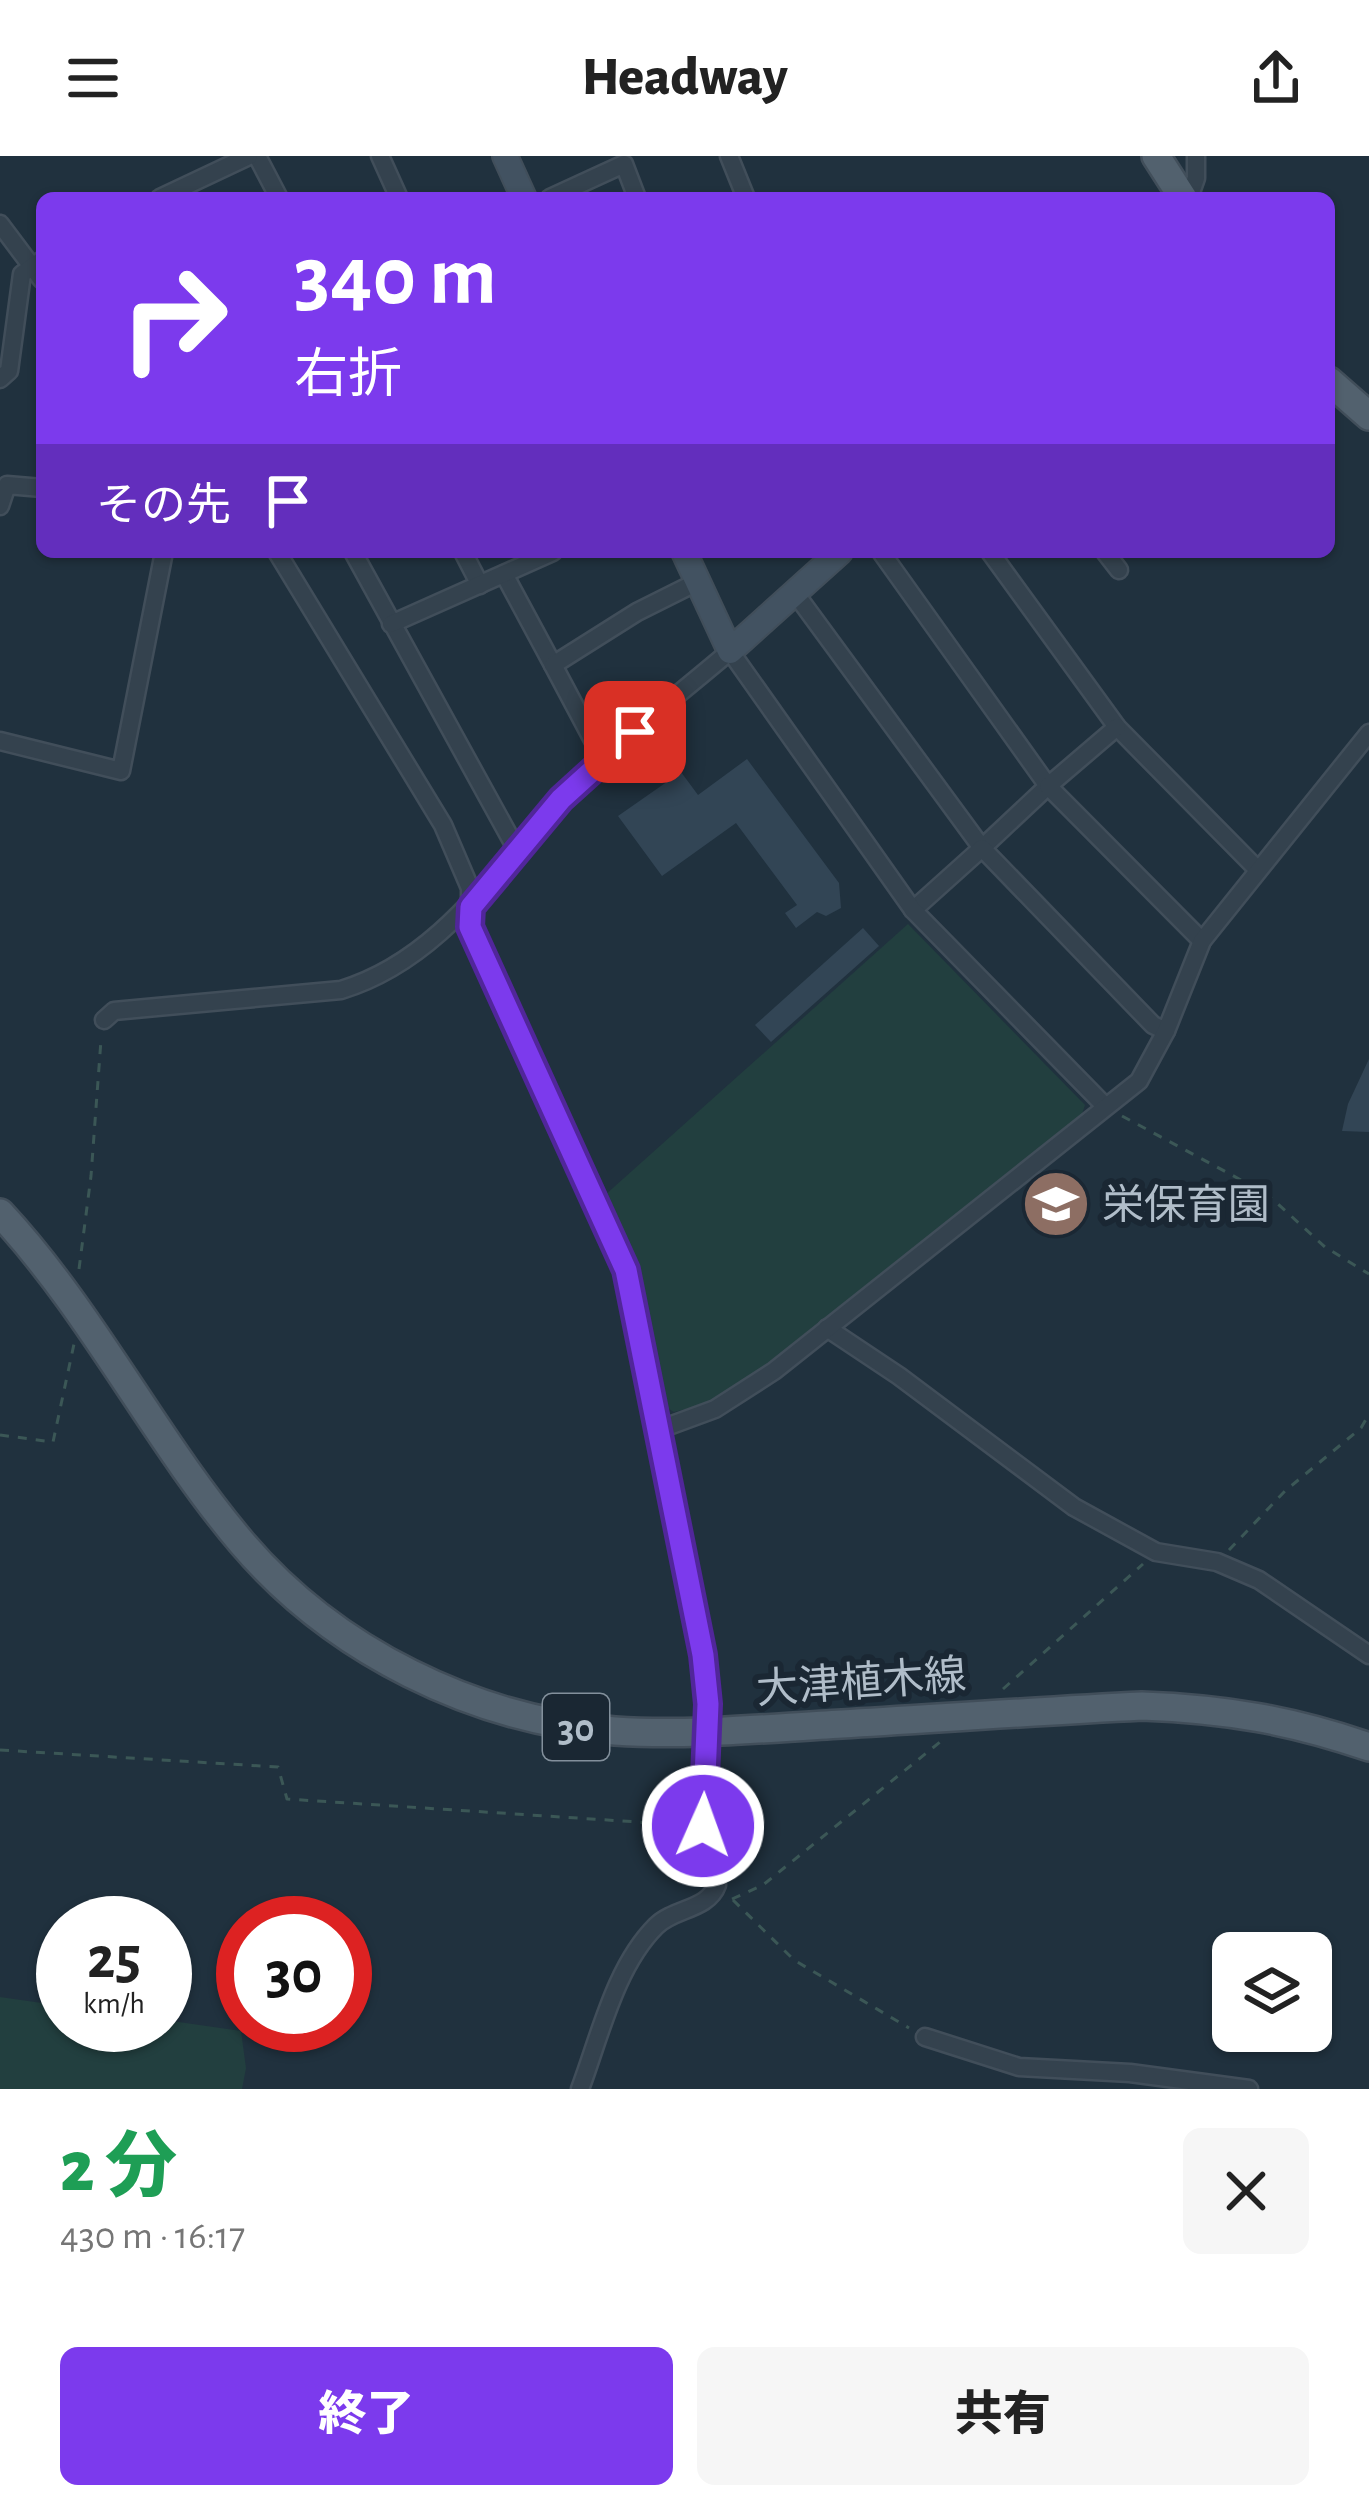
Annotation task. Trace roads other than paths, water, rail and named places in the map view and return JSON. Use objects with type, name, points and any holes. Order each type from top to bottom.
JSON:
[{"type":"main road","points":[[1156,156],[1182,192]]},
{"type":"main road","points":[[1335,386],[1369,416]]},
{"type":"main road","name":"大津植木線","points":[[0,1213],[243,1544],[305,1604],[360,1644],[426,1681],[519,1715],[601,1730],[707,1732],[1142,1706],[1252,1714],[1300,1723],[1369,1747]]},
{"type":"street","points":[[173,192],[250,156],[275,192]]},
{"type":"street","points":[[380,156],[396,192]]},
{"type":"street","points":[[505,156],[521,192]]},
{"type":"street","points":[[562,192],[623,160],[642,156]]},
{"type":"street","points":[[729,156],[744,192]]},
{"type":"street","points":[[1189,192],[1196,178],[1196,156]]},
{"type":"street","points":[[623,160],[635,192]]},
{"type":"street","points":[[0,224],[36,267]]},
{"type":"street","points":[[0,380],[9,371],[22,274],[36,270]]},
{"type":"street","points":[[0,506],[7,485],[36,487]]},
{"type":"street","points":[[0,741],[121,771],[163,558]]},
{"type":"street","points":[[281,558],[442,825],[470,888],[470,927],[626,1270],[703,1655],[707,1732],[703,1826],[716,1892],[662,1920],[642,1941],[623,1976],[580,2089]]},
{"type":"street","points":[[356,558],[518,852]]},
{"type":"street","points":[[466,558],[480,585]]},
{"type":"street","points":[[391,624],[540,558]]},
{"type":"street","points":[[687,558],[730,651],[913,910],[1105,1106]]},
{"type":"street","points":[[104,1020],[114,1011],[354,986],[393,967],[471,907],[561,799],[796,593],[826,558]]},
{"type":"street","points":[[885,558],[1048,787],[1202,941]]},
{"type":"street","points":[[994,558],[1117,727],[1257,869]]},
{"type":"street","points":[[1110,558],[1119,570]]},
{"type":"street","points":[[504,574],[603,759]]},
{"type":"street","points":[[553,665],[637,612],[698,582]]},
{"type":"street","points":[[796,593],[982,848],[1153,1025],[1166,1031]]},
{"type":"street","points":[[913,910],[1117,727]]},
{"type":"street","points":[[658,1430],[715,1409],[775,1371],[1139,1081],[1166,1031],[1202,941],[1369,733]]},
{"type":"street","points":[[827,1328],[1074,1507],[1156,1552],[1217,1562],[1259,1580],[1369,1655]]},
{"type":"street","points":[[925,2037],[1019,2067],[1130,2073],[1249,2089]]},
{"type":"place","name":"栄保育園","points":[[1056,1204]]}]
